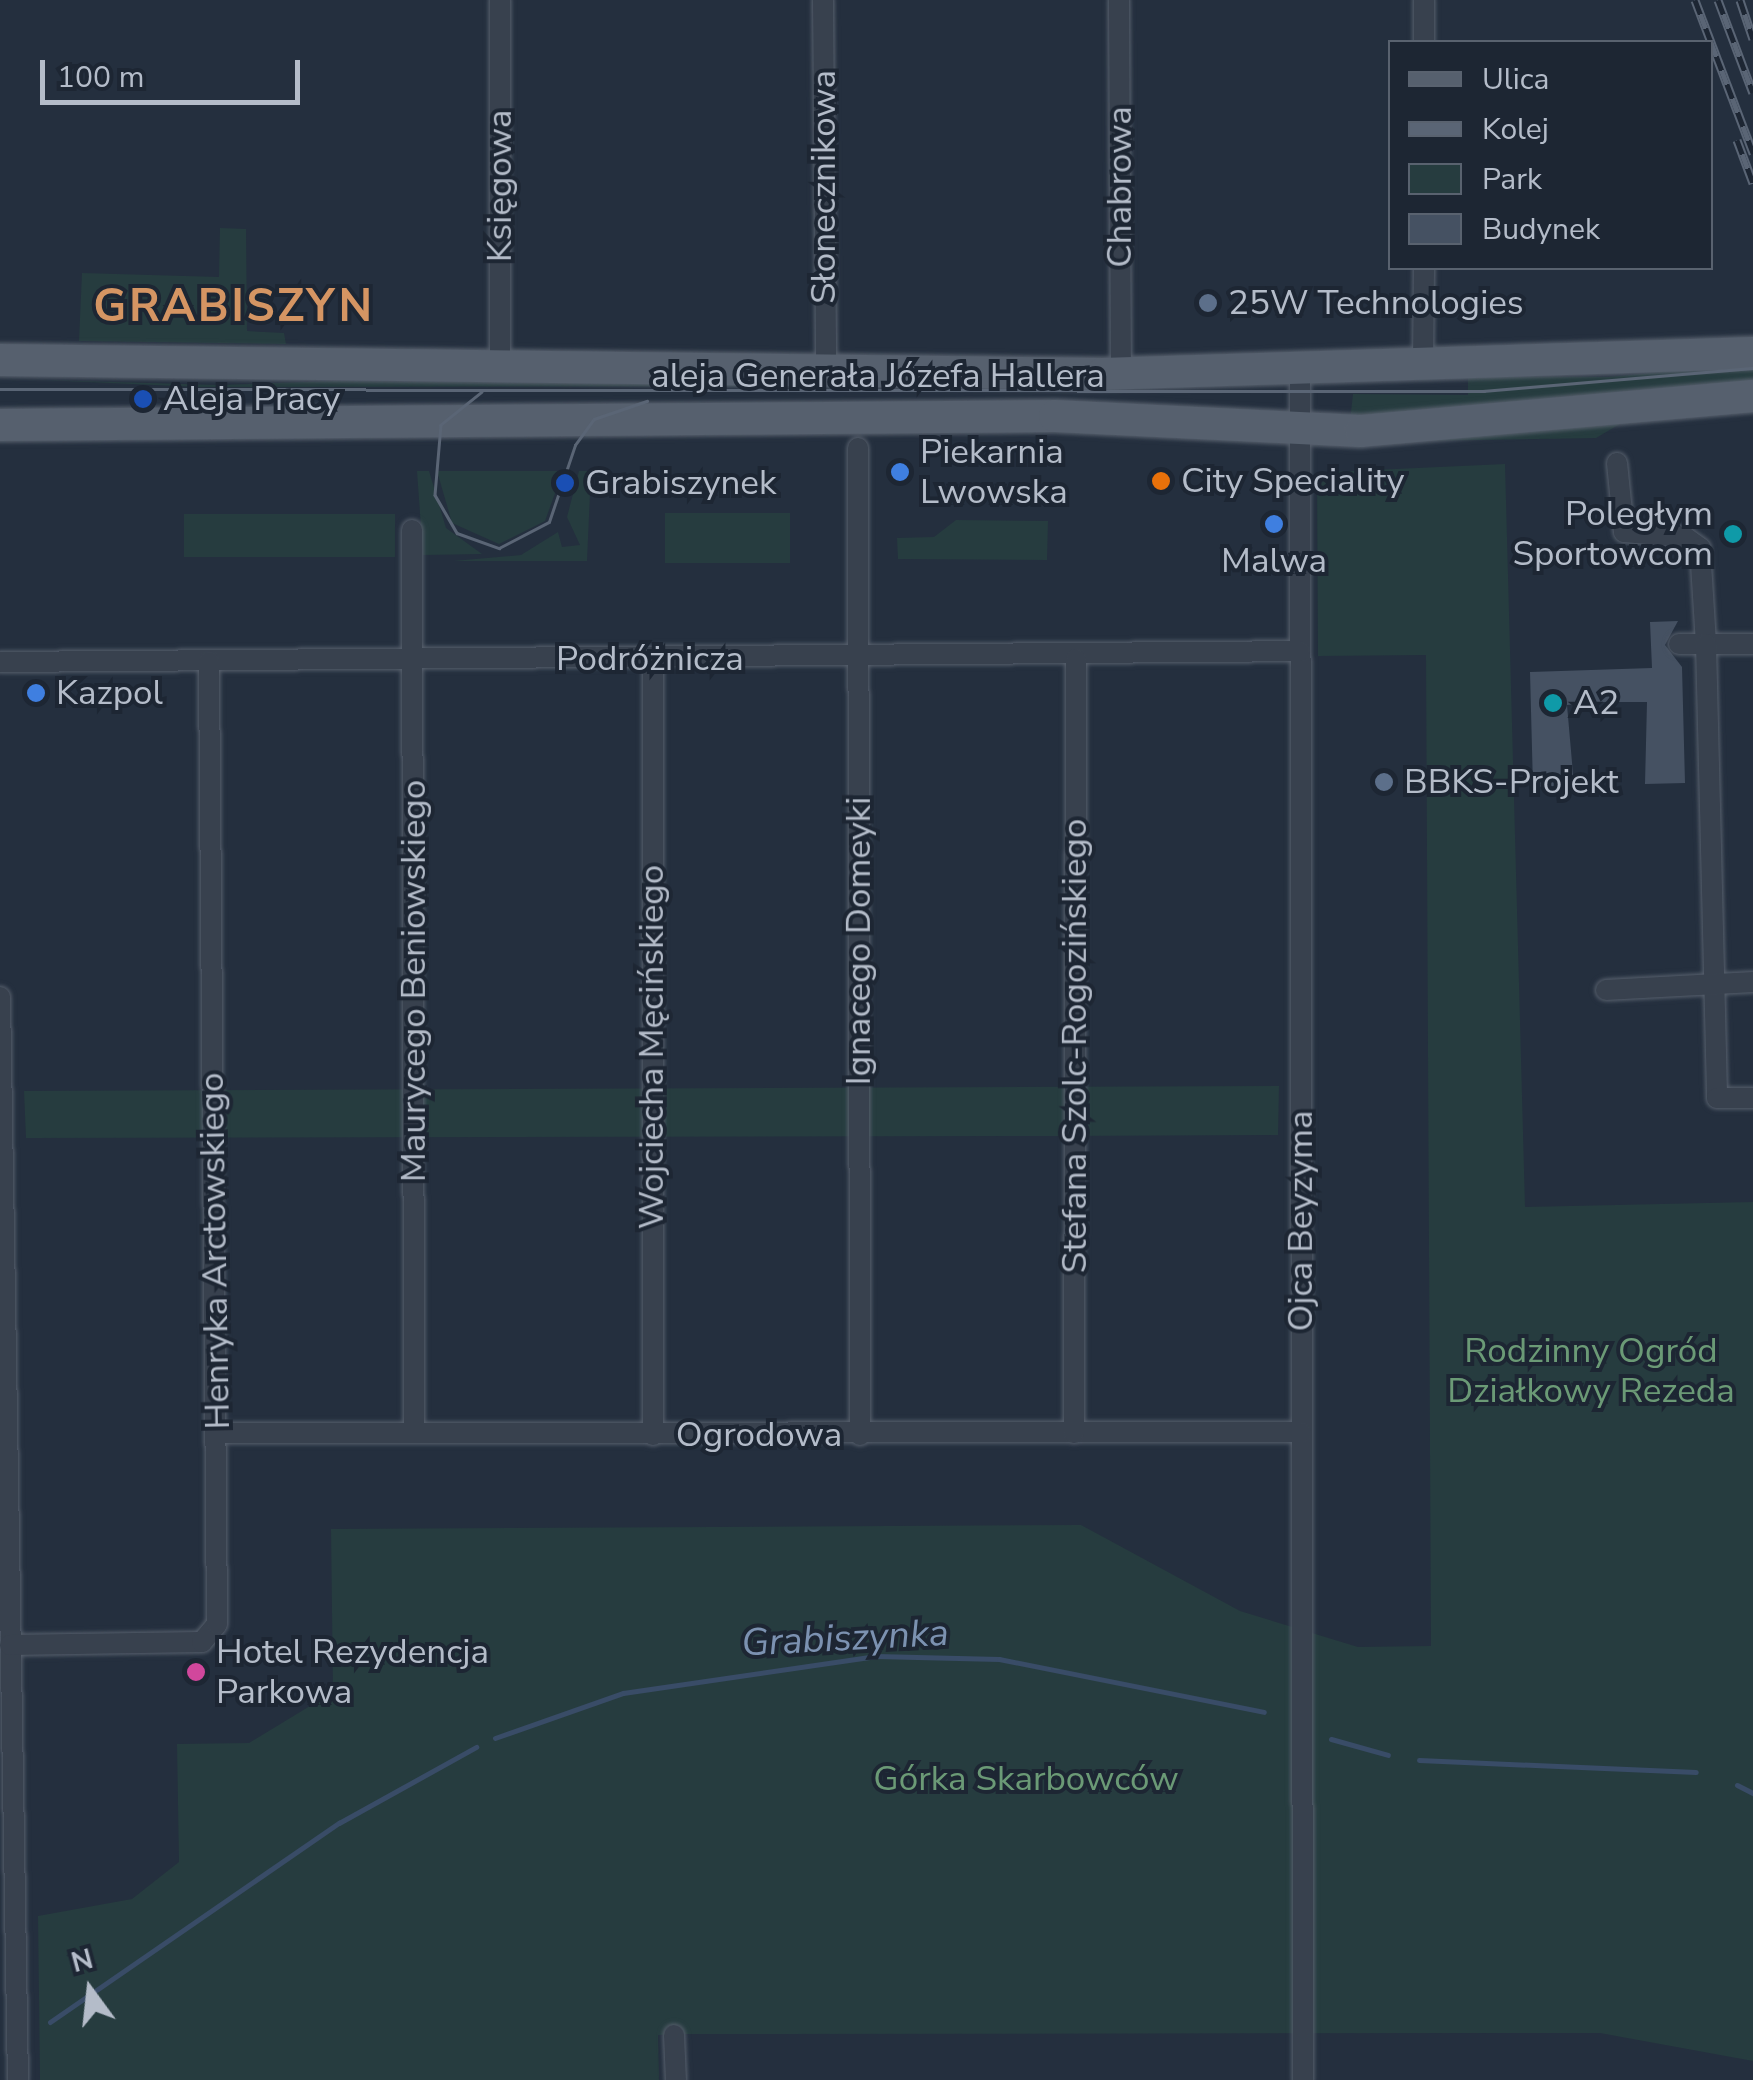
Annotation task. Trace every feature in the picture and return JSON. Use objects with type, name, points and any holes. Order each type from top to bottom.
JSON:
[{"type":"main road","name":"aleja Generała Józefa Hallera","points":[[0,360],[500,372],[1121,374],[1300,362],[1753,353]]},
{"type":"main road","name":"aleja Generała Józefa Hallera","points":[[0,425],[725,414],[1446,428],[1753,396]]},
{"type":"street","name":"Księgowa","points":[[500,0],[500,372]]},
{"type":"street","name":"Słonecznikowa","points":[[823,0],[826,373]]},
{"type":"street","name":"Chabrowa","points":[[1119,0],[1121,374]]},
{"type":"street","points":[[1424,0],[1424,40]]},
{"type":"street","points":[[1422,362],[1424,270]]},
{"type":"street","name":"Ojca Beyzyma","points":[[1300,362],[1302,2080]]},
{"type":"street","name":"Ignacego Domeyki","points":[[858,448],[860,1434]]},
{"type":"street","points":[[1617,463],[1624,532],[1685,537],[1700,548],[1718,1098],[1753,1098]]},
{"type":"street","name":"Maurycego Beniowskiego","points":[[412,530],[414,1433]]},
{"type":"street","points":[[1679,644],[1753,644]]},
{"type":"street","name":"Podróżnicza","points":[[0,662],[1076,659],[1300,651]]},
{"type":"street","name":"Wojciecha Męcińskiego","points":[[653,659],[653,1436]]},
{"type":"street","name":"Stefana Szolc-Rogozińskiego","points":[[1074,1432],[1076,659]]},
{"type":"street","name":"Henryka Arctowskiego","points":[[10,1645],[212,1637],[217,1433],[208,660]]},
{"type":"street","points":[[1606,990],[1753,982]]},
{"type":"street","points":[[0,996],[10,1645],[7,1864],[18,2080]]},
{"type":"street","name":"Ogrodowa","points":[[217,1433],[653,1436],[1301,1432]]},
{"type":"street","points":[[674,2035],[676,2080]]},
{"type":"green space","points":[[220,228],[246,229],[247,331],[284,333],[286,344],[79,341],[82,273],[219,277]]},
{"type":"green space","points":[[1753,363],[1753,389],[1350,421],[1353,394],[1468,395],[1468,376],[1608,377]]},
{"type":"green space","points":[[43,380],[220,385],[334,381],[929,386],[198,387]]},
{"type":"green space","points":[[1625,421],[1596,438],[1416,441]]},
{"type":"green space","name":"Górka Skarbowców","points":[[1505,464],[1525,1207],[1753,1202],[1753,2061],[1600,2033],[684,2034],[658,2035],[659,2080],[40,2080],[38,1916],[132,1899],[179,1862],[177,1744],[249,1743],[333,1692],[331,1529],[1081,1525],[1240,1611],[1358,1647],[1431,1646],[1426,655],[1318,656],[1317,489],[1330,472]]},
{"type":"green space","points":[[417,471],[429,471],[446,528],[482,554],[423,555]]},
{"type":"green space","points":[[437,471],[563,471],[545,521],[499,544],[452,523]]},
{"type":"green space","points":[[579,471],[591,471],[587,561],[453,561],[521,555],[558,532],[562,547],[580,545],[567,517]]},
{"type":"green space","points":[[665,513],[790,513],[790,563],[665,563]]},
{"type":"green space","points":[[184,514],[395,514],[395,557],[184,557]]},
{"type":"green space","points":[[956,520],[1048,521],[1047,560],[898,559],[897,538],[934,537]]},
{"type":"green space","points":[[1279,1086],[1278,1135],[1060,1136],[26,1138],[24,1091]]},
{"type":"building","name":"A2","points":[[1678,621],[1665,645],[1682,667],[1685,783],[1645,784],[1647,702],[1602,702],[1567,705],[1574,785],[1533,787],[1530,672],[1652,668],[1650,622]]},
{"type":"waterway","name":"Grabiszynka","points":[[495,1738],[623,1693],[876,1656],[999,1659],[1264,1712]]},
{"type":"waterway","name":"Grabiszynka","points":[[1331,1739],[1388,1755]]},
{"type":"waterway","name":"Grabiszynka","points":[[50,2022],[339,1823],[476,1747]]},
{"type":"waterway","name":"Grabiszynka","points":[[1419,1760],[1696,1772]]},
{"type":"waterway","name":"Grabiszynka","points":[[1737,1785],[1753,1793]]},
{"type":"tram line","points":[[0,389],[1484,391],[1753,368]]},
{"type":"tram line","points":[[482,392],[441,425],[435,495],[457,533],[499,548],[549,522],[575,445],[594,419],[647,401]]},
{"type":"railway","points":[[1695,0],[1710,40]]},
{"type":"railway","points":[[1718,0],[1753,93]]},
{"type":"railway","points":[[1740,0],[1753,39]]},
{"type":"railway","points":[[1713,47],[1753,153]]},
{"type":"railway","points":[[1737,140],[1753,183]]},
{"type":"place","name":"25W Technologies","points":[[1208,303]]},
{"type":"place","name":"Aleja Pracy","points":[[143,399]]},
{"type":"place","name":"Piekarnia Lwowska","points":[[900,472]]},
{"type":"place","name":"City Speciality","points":[[1161,481]]},
{"type":"place","name":"Grabiszynek","points":[[565,483]]},
{"type":"place","name":"Malwa","points":[[1274,524]]},
{"type":"place","name":"Poległym Sportowcom","points":[[1733,534]]},
{"type":"place","name":"Kazpol","points":[[36,693]]},
{"type":"place","name":"A2","points":[[1553,703]]},
{"type":"place","name":"BBKS-Projekt","points":[[1384,782]]},
{"type":"place","name":"Hotel Rezydencja Parkowa","points":[[196,1672]]},
{"type":"district","name":"GRABISZYN","points":[[234,307]]},
{"type":"park label","name":"Rodzinny Ogród Działkowy Rezeda","points":[[1591,1371]]}]
